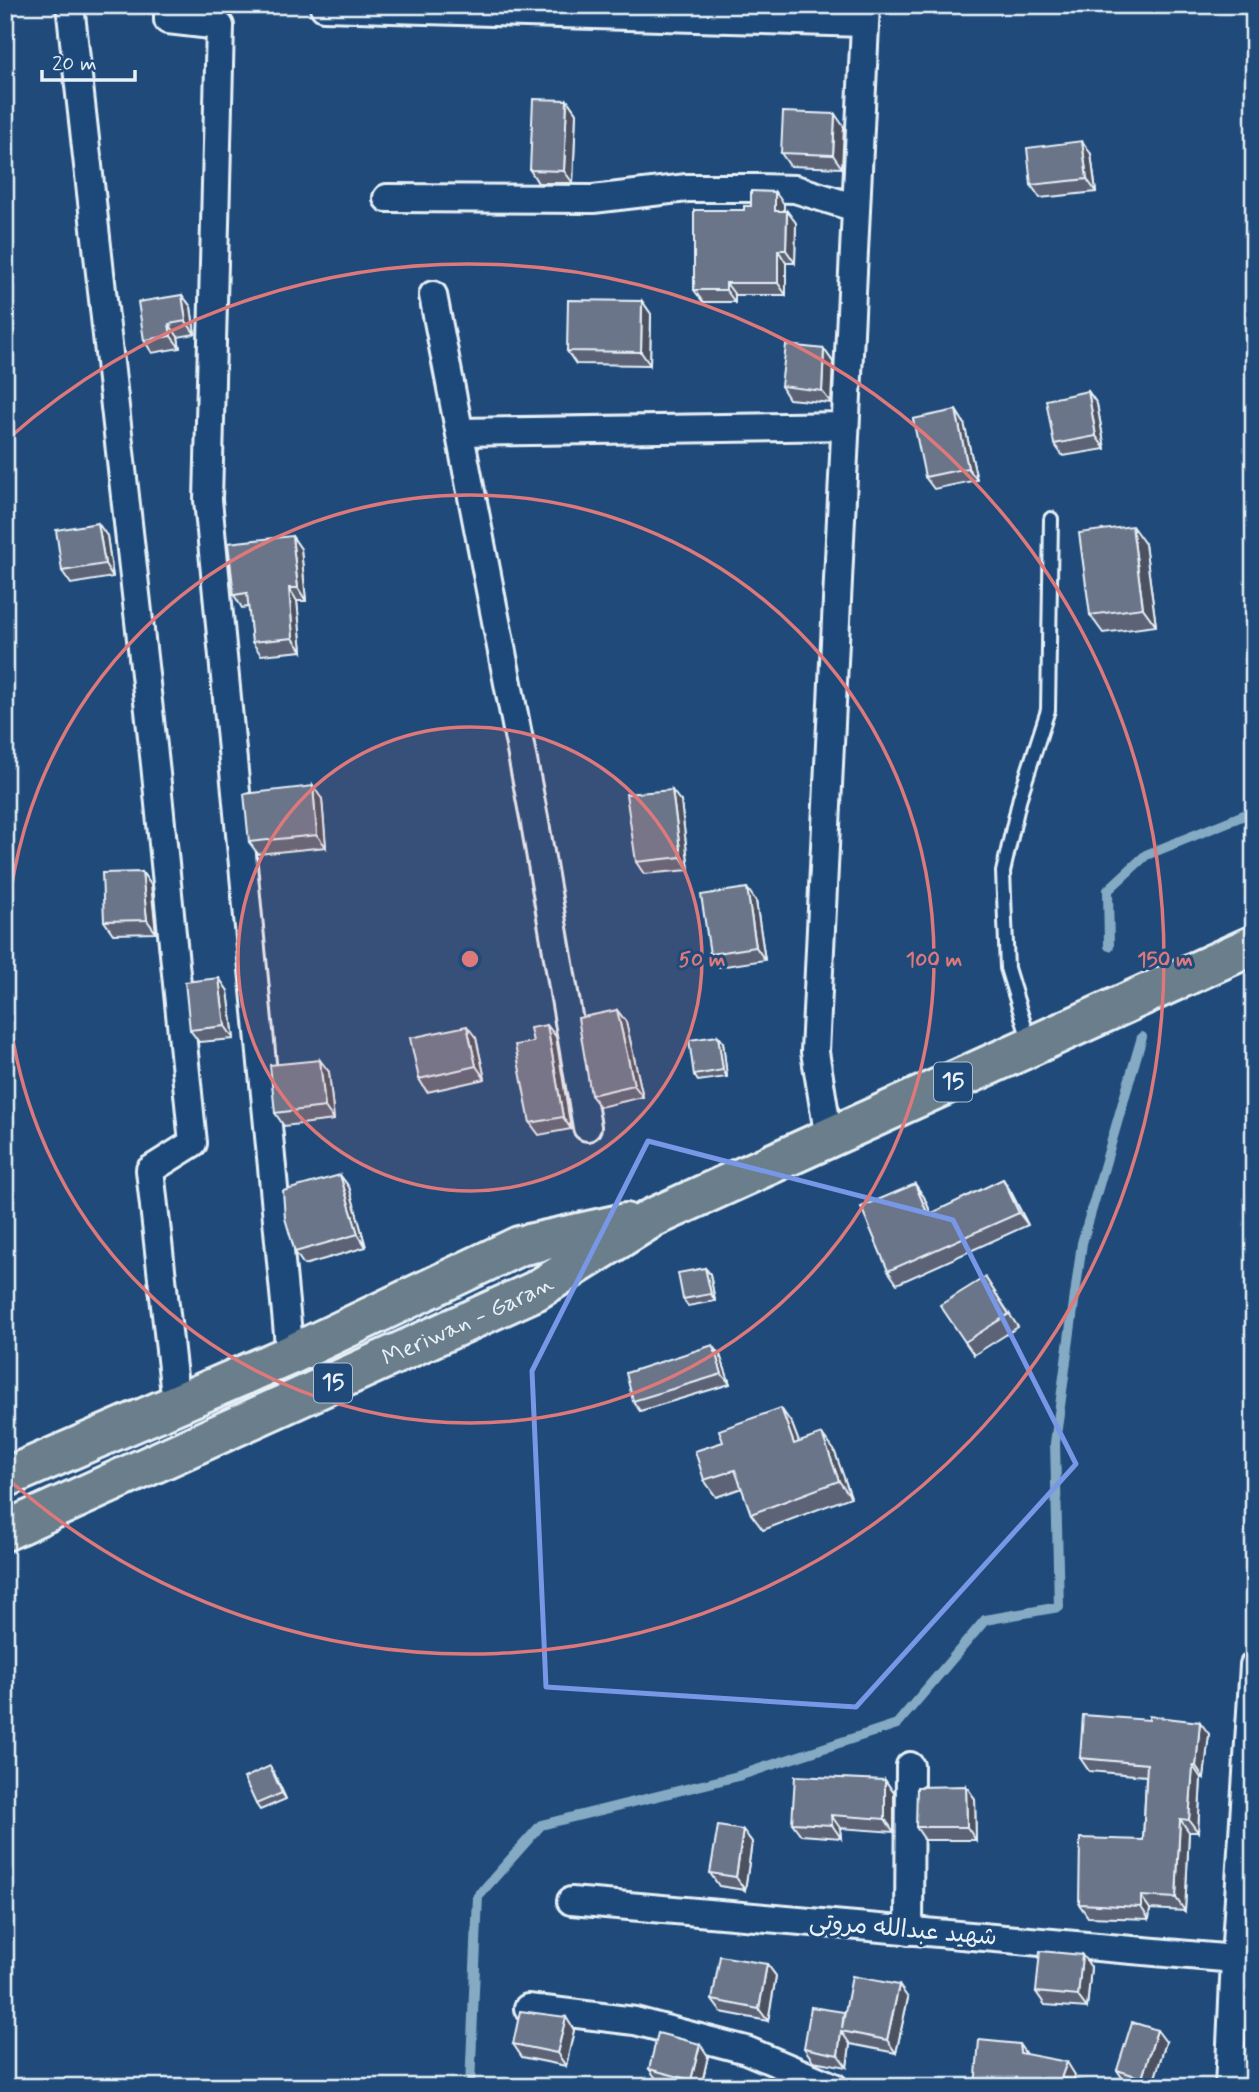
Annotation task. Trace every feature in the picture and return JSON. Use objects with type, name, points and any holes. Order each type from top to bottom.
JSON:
[{"type":"main road","name":"Meriwan - Garan","points":[[5,1531],[536,1291],[652,1218],[1254,945]]},
{"type":"main road","name":"Meriwan - Garan","points":[[5,1478],[289,1354],[519,1245],[652,1218]]},
{"type":"street","points":[[69,5],[152,736],[193,1143],[150,1170],[176,1404]]},
{"type":"street","points":[[168,5],[168,20],[220,26],[208,500],[289,1354]]},
{"type":"street","points":[[324,7],[865,14],[816,1052],[828,1139]]},
{"type":"street","points":[[387,198],[593,199],[687,188],[758,188],[795,189],[856,208]]},
{"type":"street","points":[[433,295],[536,823],[587,1127]]},
{"type":"street","points":[[460,432],[845,426]]},
{"type":"street","points":[[1229,2087],[1242,1949],[1254,1665]]},
{"type":"street","points":[[909,1931],[910,1766]]},
{"type":"street","name":"شهید عبدالله مروتی","points":[[571,1901],[909,1931],[1242,1949]]},
{"type":"street","points":[[528,2008],[635,2021],[746,2050],[834,2087]]},
{"type":"lane","points":[[1031,1046],[1007,968],[1003,872],[1020,797],[1048,710],[1051,519]]},
{"type":"highlighted area","points":[[648,1141],[953,1220],[1076,1464],[856,1707],[546,1687],[532,1371]]},
{"type":"building","points":[[533,99],[567,100],[564,171],[530,170]]},
{"type":"building","points":[[783,112],[835,114],[833,155],[781,153]]},
{"type":"building","points":[[1082,141],[1087,179],[1031,185],[1027,148]]},
{"type":"building","points":[[751,191],[775,192],[775,211],[787,211],[786,250],[778,250],[778,283],[726,283],[726,290],[694,290],[694,210],[744,210],[744,206],[751,206]]},
{"type":"building","points":[[182,295],[186,321],[169,324],[171,336],[144,340],[138,302]]},
{"type":"building","points":[[568,300],[642,301],[641,352],[567,351]]},
{"type":"building","points":[[786,345],[824,349],[822,391],[781,386]]},
{"type":"building","points":[[1088,391],[1096,436],[1054,444],[1046,400]]},
{"type":"building","points":[[956,410],[968,468],[925,477],[913,419]]},
{"type":"building","points":[[98,523],[105,564],[62,571],[56,530]]},
{"type":"building","points":[[1132,526],[1143,608],[1090,615],[1079,533]]},
{"type":"building","points":[[292,536],[298,588],[289,588],[293,638],[252,642],[247,593],[234,595],[228,543]]},
{"type":"building","points":[[313,786],[317,835],[249,842],[244,794]]},
{"type":"building","points":[[672,790],[681,857],[636,862],[626,794]]},
{"type":"building","points":[[142,872],[147,920],[104,921],[102,873]]},
{"type":"building","points":[[747,888],[756,947],[710,954],[701,895]]},
{"type":"building","points":[[219,978],[225,1026],[190,1030],[185,982]]},
{"type":"building","points":[[617,1010],[634,1085],[591,1095],[578,1018]]},
{"type":"building","points":[[547,1025],[563,1117],[530,1123],[515,1045],[533,1042],[530,1028]]},
{"type":"building","points":[[467,1026],[476,1066],[419,1079],[410,1038]]},
{"type":"building","points":[[718,1036],[723,1070],[694,1075],[689,1040]]},
{"type":"building","points":[[320,1060],[325,1107],[275,1113],[270,1065]]},
{"type":"building","points":[[340,1175],[358,1234],[295,1252],[285,1218],[283,1191]]},
{"type":"building","points":[[1003,1179],[1019,1213],[888,1271],[861,1207],[915,1184],[928,1215]]},
{"type":"building","points":[[705,1268],[711,1294],[683,1299],[678,1273]]},
{"type":"building","points":[[985,1277],[1009,1314],[965,1342],[940,1305]]},
{"type":"building","points":[[713,1345],[722,1374],[633,1401],[626,1373]]},
{"type":"building","points":[[781,1408],[794,1444],[822,1434],[839,1481],[751,1514],[735,1470],[704,1480],[695,1451],[723,1442],[719,1430]]},
{"type":"building","points":[[1083,1715],[1149,1720],[1149,1716],[1200,1722],[1189,1820],[1180,1819],[1176,1898],[1141,1896],[1141,1907],[1079,1904],[1080,1838],[1143,1840],[1147,1764],[1080,1758]]},
{"type":"building","points":[[270,1766],[282,1793],[256,1804],[244,1778]]},
{"type":"building","points":[[795,1776],[885,1780],[885,1819],[831,1815],[832,1825],[792,1823]]},
{"type":"building","points":[[966,1786],[967,1827],[916,1827],[917,1787]]},
{"type":"building","points":[[718,1826],[743,1830],[736,1877],[710,1873]]},
{"type":"building","points":[[1040,1951],[1082,1955],[1078,1996],[1036,1992]]},
{"type":"building","points":[[720,1956],[767,1964],[759,2009],[712,2000]]},
{"type":"building","points":[[852,1976],[899,1985],[887,2040],[841,2031],[838,2055],[804,2048],[811,2007],[844,2012],[842,2028]]},
{"type":"building","points":[[520,2011],[566,2017],[557,2053],[513,2044]]},
{"type":"building","points":[[1132,2022],[1157,2030],[1142,2078],[1117,2070]]},
{"type":"building","points":[[658,2033],[700,2044],[691,2080],[649,2069]]},
{"type":"building","points":[[979,2040],[1019,2044],[1020,2053],[1067,2062],[1061,2078],[1108,2085],[975,2087]]},
{"type":"waterway","points":[[1109,946],[1108,890],[1146,855],[1254,811]]},
{"type":"waterway","points":[[470,2087],[478,1896],[541,1825],[738,1776],[897,1724],[985,1620],[1059,1607],[1055,1443],[1082,1243],[1142,1037]]}]
